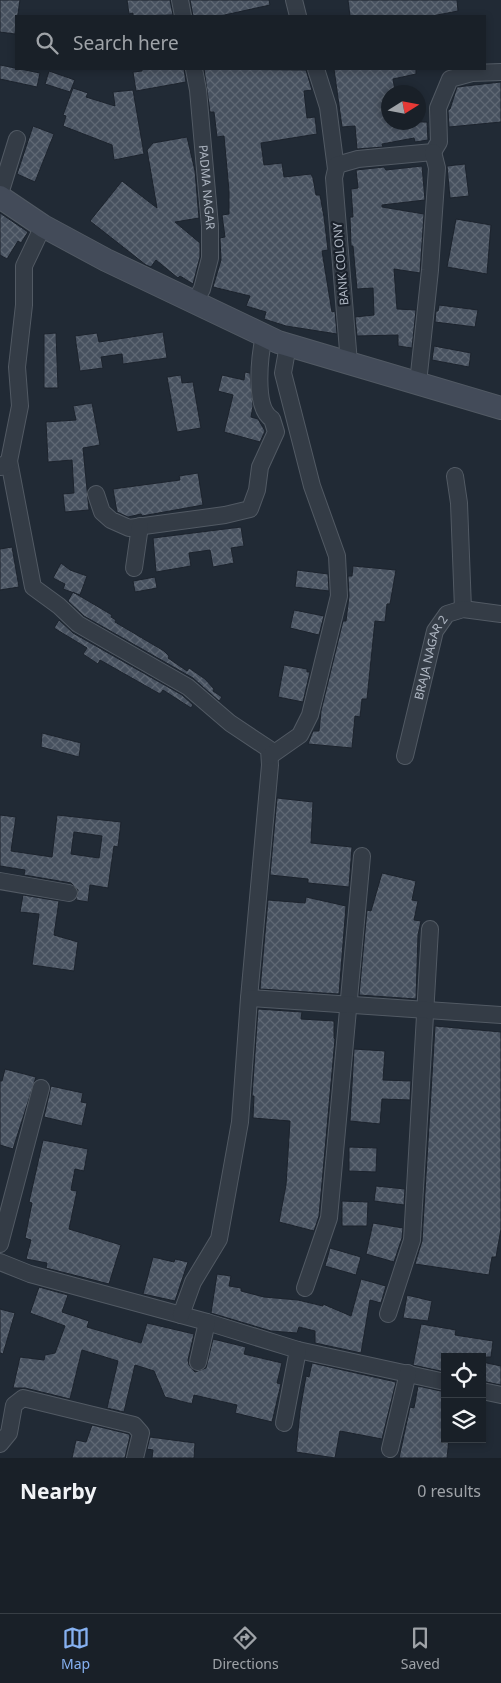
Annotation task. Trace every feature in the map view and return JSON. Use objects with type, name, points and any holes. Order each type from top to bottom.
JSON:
[{"type":"street","points":[[180,0],[183,15]]},
{"type":"street","points":[[294,0],[298,15]]},
{"type":"street","name":"PADMA NAGAR","points":[[194,70],[198,90],[210,226],[210,258],[202,289],[194,303]]},
{"type":"street","name":"BANK COLONY","points":[[316,70],[328,107],[337,167],[334,178],[349,363]]},
{"type":"street","points":[[418,384],[431,260],[437,168],[433,152],[439,142],[438,108],[450,79],[461,74],[501,72]]},
{"type":"street","points":[[17,139],[0,195],[42,226],[194,303],[264,336],[418,384],[501,407]]},
{"type":"street","points":[[337,167],[358,159],[433,152]]},
{"type":"street","points":[[42,226],[24,266],[24,305],[17,367],[20,406],[5,465],[33,587],[59,606],[78,624],[188,687],[230,723],[269,749],[270,756],[240,1122],[218,1239],[193,1282],[181,1316]]},
{"type":"street","points":[[96,494],[102,512],[111,520],[129,528],[237,513],[250,509],[253,505],[260,467],[276,432],[272,419],[268,417],[260,396],[259,355],[264,336]]},
{"type":"street","points":[[270,756],[300,735],[310,715],[339,596],[337,556],[312,486],[283,373],[288,345]]},
{"type":"street","points":[[455,476],[460,521],[463,609]]},
{"type":"street","points":[[134,568],[140,526]]},
{"type":"street","name":"BRAJA NAGAR 2","points":[[405,756],[435,631],[447,614],[463,609],[491,615],[501,614]]},
{"type":"street","points":[[306,1288],[329,1218],[362,856]]},
{"type":"street","points":[[0,881],[69,893]]},
{"type":"street","points":[[388,1314],[412,1240],[430,929]]},
{"type":"street","points":[[249,998],[501,1015]]},
{"type":"street","points":[[0,1244],[41,1088]]},
{"type":"street","points":[[0,1262],[30,1274],[208,1322],[298,1350],[441,1381]]},
{"type":"street","points":[[198,1362],[208,1322]]},
{"type":"street","points":[[284,1423],[298,1350]]},
{"type":"street","points":[[390,1449],[408,1373]]},
{"type":"street","points":[[486,1392],[501,1395]]},
{"type":"street","points":[[0,1444],[9,1433],[14,1405],[23,1398],[134,1425],[141,1433],[135,1458]]},
{"type":"building","points":[[0,0],[20,0],[18,15],[15,15],[15,34],[0,32]]},
{"type":"building","points":[[127,0],[170,0],[173,15],[133,15],[133,13],[129,14]]},
{"type":"building","points":[[190,0],[269,0],[270,5],[225,15],[193,15]]},
{"type":"building","points":[[348,0],[457,0],[458,11],[437,15],[350,15]]},
{"type":"building","points":[[0,65],[15,68],[15,70],[40,73],[37,87],[0,79]]},
{"type":"building","points":[[184,70],[186,82],[136,91],[133,72]]},
{"type":"building","points":[[204,70],[306,70],[312,90],[304,91],[307,118],[315,117],[317,134],[261,143],[264,165],[282,163],[284,177],[311,174],[316,195],[320,195],[328,250],[322,251],[332,312],[335,311],[337,334],[286,326],[264,319],[266,312],[246,306],[250,296],[213,287],[221,260],[220,238],[225,237],[222,215],[229,214],[229,191],[224,136],[217,137],[214,112],[210,112]]},
{"type":"building","points":[[334,70],[416,70],[416,74],[393,79],[394,85],[381,85],[381,130],[426,130],[427,122],[428,140],[415,142],[414,138],[382,144],[383,147],[357,149],[355,126],[342,127]]},
{"type":"building","points":[[49,71],[75,80],[70,92],[45,84]]},
{"type":"building","points":[[501,82],[501,122],[449,127],[448,110],[457,87]]},
{"type":"building","points":[[73,88],[88,93],[86,97],[115,106],[113,92],[133,90],[144,154],[114,160],[112,145],[63,126],[66,116],[63,115]]},
{"type":"building","points":[[33,126],[54,134],[35,182],[17,174]]},
{"type":"building","points":[[187,137],[195,171],[199,218],[175,222],[200,243],[200,257],[193,284],[180,276],[178,278],[156,260],[151,267],[146,265],[90,221],[122,181],[157,208],[147,150],[153,143]]},
{"type":"building","points":[[465,164],[469,196],[450,198],[447,166]]},
{"type":"building","points":[[422,166],[425,200],[382,205],[382,207],[424,214],[420,273],[394,269],[397,309],[416,310],[412,348],[398,346],[398,335],[357,336],[355,317],[374,315],[373,288],[357,289],[353,246],[351,246],[350,217],[353,217],[351,189],[358,188],[356,170],[384,167],[386,170]]},
{"type":"building","points":[[0,213],[28,232],[21,243],[18,241],[7,259],[0,255]]},
{"type":"building","points":[[456,219],[491,225],[487,274],[447,267]]},
{"type":"building","points":[[439,305],[478,310],[475,327],[435,322],[436,311],[438,311]]},
{"type":"building","points":[[163,332],[167,358],[123,364],[122,354],[101,357],[103,368],[80,371],[75,336],[97,333],[99,342]]},
{"type":"building","points":[[56,333],[58,388],[44,388],[44,334]]},
{"type":"building","points":[[434,346],[471,353],[469,367],[432,360]]},
{"type":"building","points":[[245,372],[250,373],[253,406],[251,417],[258,419],[265,431],[260,442],[224,432],[233,395],[218,391],[222,375],[244,380]]},
{"type":"building","points":[[181,375],[182,383],[193,382],[201,428],[177,432],[167,377]]},
{"type":"building","points":[[92,403],[100,445],[83,448],[89,510],[65,512],[63,494],[74,493],[72,460],[48,462],[46,422],[76,420],[73,406]]},
{"type":"building","points":[[198,473],[203,505],[142,516],[141,514],[128,517],[117,512],[113,489],[180,480],[179,476]]},
{"type":"building","points":[[241,527],[244,546],[231,548],[234,563],[213,567],[210,550],[189,553],[191,566],[156,572],[153,538]]},
{"type":"building","points":[[12,547],[19,587],[0,590],[0,549]]},
{"type":"building","points":[[61,563],[70,570],[87,576],[80,595],[63,589],[65,584],[53,578]]},
{"type":"building","points":[[353,566],[396,570],[390,604],[387,604],[385,622],[375,621],[367,699],[362,699],[360,717],[355,716],[352,748],[308,744],[313,731],[319,731],[321,711],[343,621],[346,621],[349,596],[348,576],[352,576]]},
{"type":"building","points":[[297,570],[328,574],[329,591],[295,587]]},
{"type":"building","points":[[155,577],[157,588],[135,592],[133,581]]},
{"type":"building","points":[[73,592],[112,615],[111,617],[116,620],[115,622],[164,651],[169,656],[168,658],[187,671],[189,668],[205,679],[214,689],[213,691],[222,697],[219,701],[193,678],[84,616],[68,601]]},
{"type":"building","points":[[294,610],[324,616],[319,635],[290,628]]},
{"type":"building","points":[[59,620],[73,633],[182,695],[193,705],[191,708],[163,690],[160,694],[100,660],[98,664],[83,654],[87,648],[54,628]]},
{"type":"building","points":[[284,665],[307,669],[307,672],[310,672],[303,702],[278,697]]},
{"type":"building","points":[[42,733],[81,743],[79,757],[41,747]]},
{"type":"building","points":[[277,798],[313,802],[311,843],[352,847],[349,887],[308,883],[308,879],[270,875]]},
{"type":"building","points":[[0,815],[16,817],[11,851],[52,857],[57,815],[121,822],[118,847],[114,846],[108,888],[90,885],[88,902],[76,900],[78,890],[71,883],[24,875],[25,870],[0,866]],"holes":[[[74,832],[102,836],[99,858],[71,854]]]},
{"type":"building","points":[[382,873],[416,881],[412,900],[418,901],[414,920],[421,921],[418,935],[416,999],[359,995],[367,910],[371,911]]},
{"type":"building","points":[[23,895],[59,901],[54,935],[78,942],[74,971],[32,965],[39,914],[20,912]]},
{"type":"building","points":[[306,897],[346,906],[339,994],[260,989],[268,900],[305,903]]},
{"type":"building","points":[[258,1009],[302,1012],[301,1019],[334,1021],[335,1039],[319,1216],[314,1231],[279,1222],[286,1185],[290,1121],[253,1118],[254,1096],[252,1096]]},
{"type":"building","points":[[435,1026],[501,1032],[501,1229],[496,1257],[492,1257],[489,1275],[415,1264],[422,1241]]},
{"type":"building","points":[[354,1049],[385,1051],[383,1080],[411,1081],[410,1100],[382,1099],[380,1124],[350,1121]]},
{"type":"building","points":[[5,1069],[36,1077],[13,1149],[0,1145],[0,1081],[2,1081]]},
{"type":"building","points":[[51,1086],[83,1093],[81,1102],[87,1103],[82,1126],[44,1117]]},
{"type":"building","points":[[43,1140],[88,1149],[84,1171],[75,1169],[71,1190],[77,1191],[69,1229],[121,1245],[109,1284],[46,1268],[47,1263],[26,1259],[31,1240],[25,1238],[32,1203],[29,1202]]},
{"type":"building","points":[[349,1147],[377,1148],[376,1172],[349,1171]]},
{"type":"building","points":[[376,1186],[405,1189],[404,1205],[374,1201]]},
{"type":"building","points":[[342,1201],[368,1202],[367,1226],[342,1226]]},
{"type":"building","points":[[373,1223],[403,1228],[402,1238],[394,1262],[366,1254]]},
{"type":"building","points":[[330,1248],[361,1257],[356,1275],[325,1266]]},
{"type":"building","points":[[153,1257],[174,1262],[175,1259],[188,1262],[175,1301],[143,1294]]},
{"type":"building","points":[[217,1274],[231,1276],[229,1286],[241,1288],[241,1291],[264,1297],[298,1300],[323,1306],[323,1304],[351,1316],[361,1279],[386,1286],[381,1303],[370,1300],[361,1353],[315,1343],[315,1331],[299,1327],[297,1333],[271,1331],[211,1313]]},
{"type":"building","points":[[39,1287],[68,1295],[62,1312],[89,1321],[87,1327],[141,1343],[147,1323],[194,1334],[188,1360],[189,1365],[195,1372],[206,1368],[213,1339],[246,1347],[244,1354],[282,1363],[277,1383],[281,1384],[272,1422],[235,1413],[237,1405],[194,1395],[192,1404],[165,1397],[154,1371],[135,1365],[124,1412],[107,1408],[118,1361],[82,1350],[70,1399],[25,1388],[13,1388],[20,1357],[44,1360],[45,1355],[55,1353],[65,1326],[30,1313]]},
{"type":"building","points":[[407,1295],[432,1301],[428,1321],[403,1318]]},
{"type":"building","points":[[0,1309],[15,1313],[3,1354],[0,1353]]},
{"type":"building","points":[[421,1324],[456,1330],[455,1335],[493,1341],[491,1357],[486,1357],[486,1353],[441,1353],[441,1371],[413,1365]]},
{"type":"building","points":[[312,1363],[396,1382],[382,1439],[340,1431],[335,1458],[296,1452],[306,1376],[309,1377]]},
{"type":"building","points":[[486,1363],[501,1366],[501,1385],[486,1382]]},
{"type":"building","points":[[418,1386],[441,1391],[441,1443],[449,1443],[447,1458],[399,1458],[410,1407],[414,1408]]},
{"type":"building","points":[[92,1425],[129,1434],[125,1458],[72,1458],[76,1440],[86,1442]]},
{"type":"building","points":[[150,1437],[195,1443],[194,1458],[152,1458],[153,1450],[147,1449]]}]
